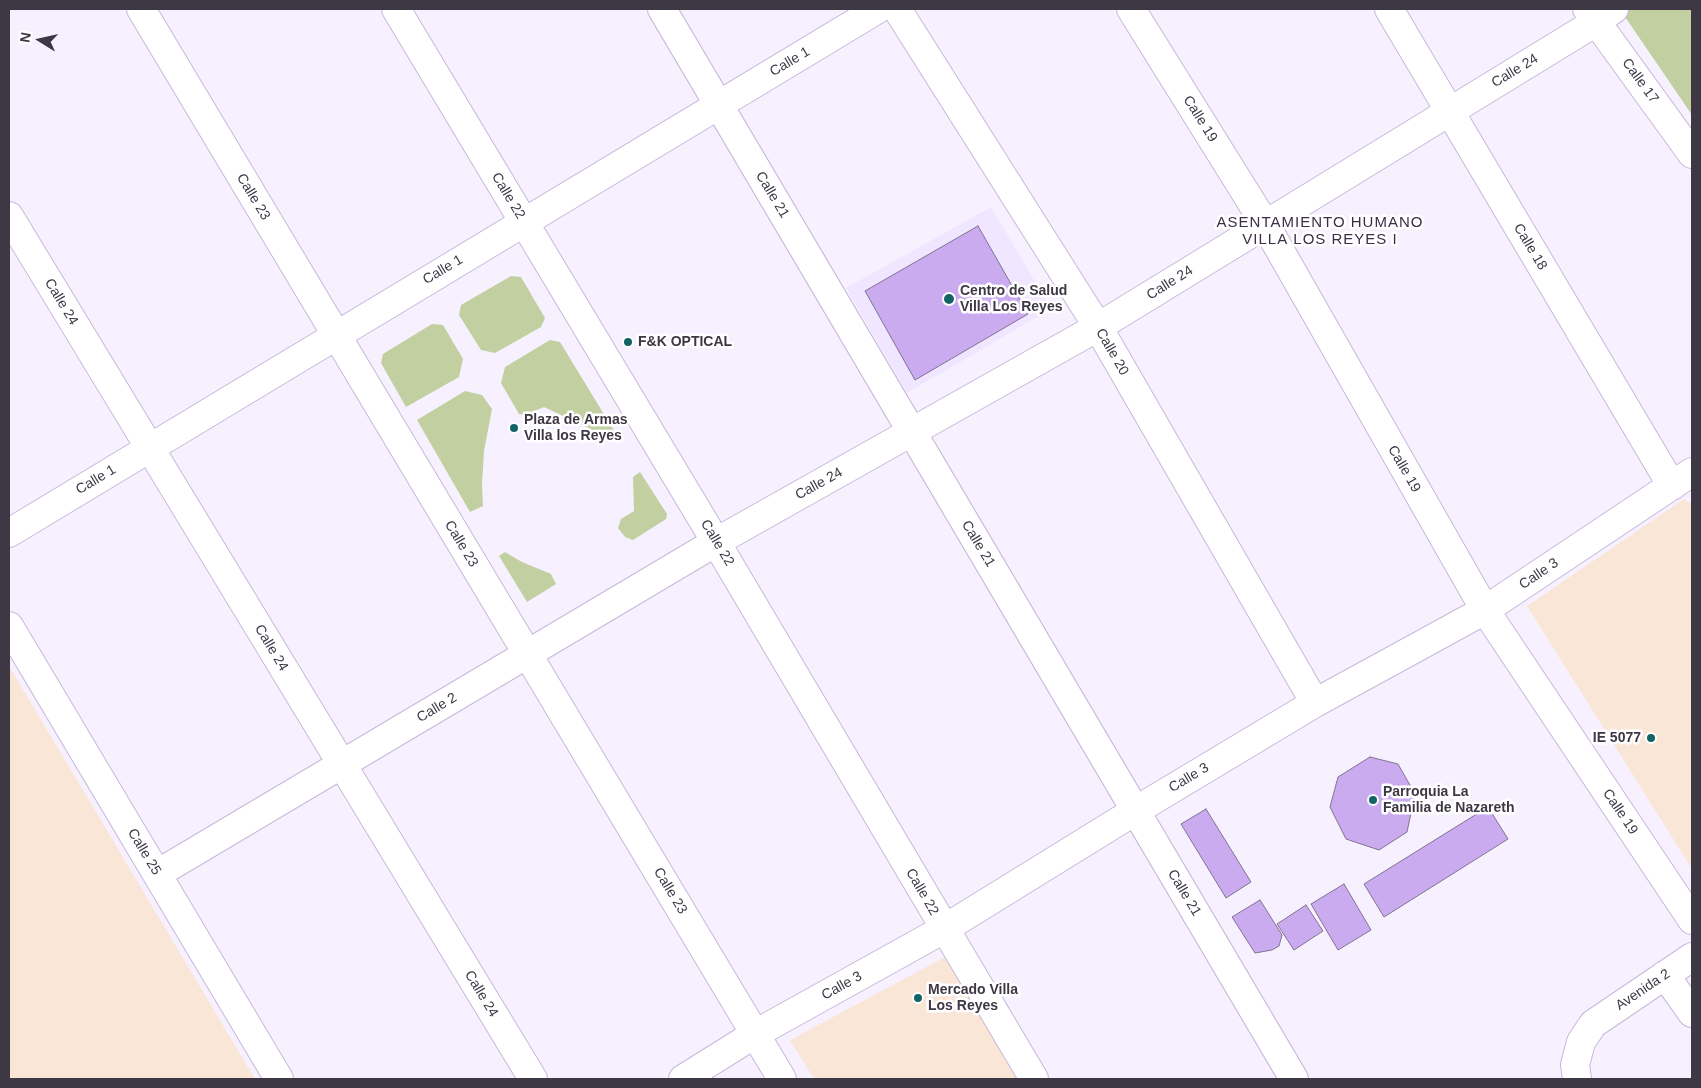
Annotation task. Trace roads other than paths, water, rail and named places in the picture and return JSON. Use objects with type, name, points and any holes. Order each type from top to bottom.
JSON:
[{"type":"street","name":"Calle 23","points":[[141,9],[782,1079]]},
{"type":"street","name":"Calle 22","points":[[396,9],[716,542],[1034,1079]]},
{"type":"street","name":"Calle 21","points":[[662,9],[1294,1079]]},
{"type":"street","name":"Calle 1","points":[[9,533],[878,9]]},
{"type":"street","name":"Calle 20","points":[[897,9],[1098,327],[1315,703]]},
{"type":"street","name":"Calle 19","points":[[1131,9],[1265,224],[1485,610],[1692,920]]},
{"type":"street","name":"Calle 18","points":[[1389,9],[1449,112],[1682,479]]},
{"type":"street","name":"Calle 24","points":[[716,542],[1098,327],[1449,112],[1599,13]]},
{"type":"street","name":"Calle 17","points":[[1599,13],[1692,154]]},
{"type":"street","name":"Calle 24","points":[[9,216],[533,1079]]},
{"type":"street","name":"Calle 3","points":[[683,1079],[755,1034],[944,929],[1135,810],[1315,703],[1485,610],[1682,479]]},
{"type":"street","name":"Calle 2","points":[[157,874],[716,542]]},
{"type":"street","name":"Calle 25","points":[[9,626],[279,1079]]},
{"type":"street","name":"Avenida 2","points":[[1577,1079],[1575,1065],[1581,1042],[1593,1024],[1692,957]]},
{"type":"street","points":[[1665,976],[1692,1013]]},
{"type":"place","name":"Centro de Salud Villa Los Reyes","points":[[949,299]]},
{"type":"place","name":"F&K OPTICAL","points":[[628,342]]},
{"type":"place","name":"Plaza de Armas Villa los Reyes","points":[[514,428]]},
{"type":"place","name":"IE 5077","points":[[1651,738]]},
{"type":"place","name":"Parroquia La Familia de Nazareth","points":[[1373,800]]},
{"type":"place","name":"Mercado Villa Los Reyes","points":[[918,998]]},
{"type":"district","name":"ASENTAMIENTO HUMANO VILLA LOS REYES I","points":[[1320,232]]}]
